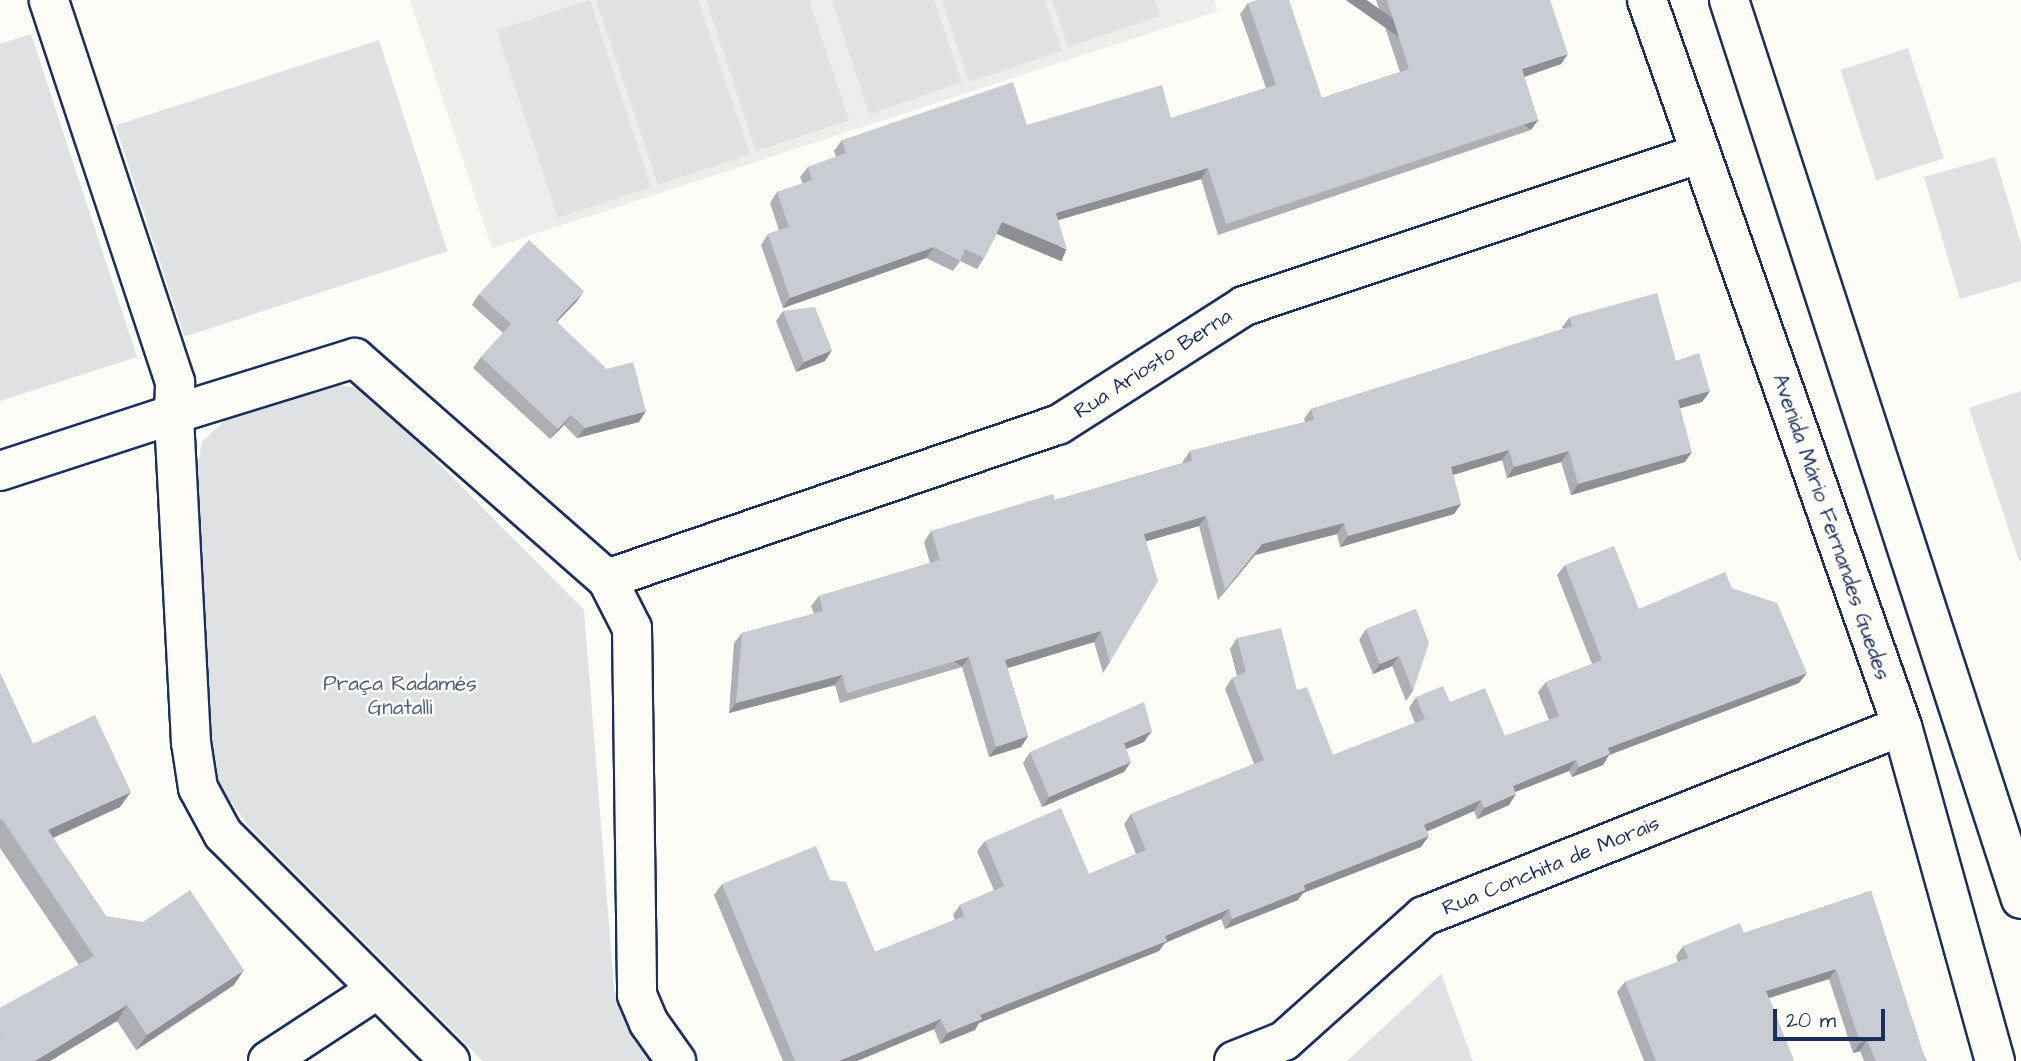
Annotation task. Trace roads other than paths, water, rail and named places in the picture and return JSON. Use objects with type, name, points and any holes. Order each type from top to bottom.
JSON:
[{"type":"street","points":[[49,0],[175,382],[174,414],[191,741],[198,788],[223,834],[375,990],[450,1061]]},
{"type":"street","name":"Avenida Mário Fernandes Guedes","points":[[1647,0],[1902,726],[1995,1061]]},
{"type":"street","points":[[1729,0],[2021,899]]},
{"type":"street","name":"Rua Ariosto Berna","points":[[607,579],[1051,428],[1244,306],[1699,154]]},
{"type":"street","points":[[0,471],[355,358],[362,360],[607,579],[632,628],[637,995],[649,1023],[676,1061]]},
{"type":"street","name":"Rua Conchita de Morais","points":[[1234,1061],[1284,1041],[1424,916],[1902,726]]},
{"type":"street","points":[[268,1061],[375,990]]},
{"type":"park label","name":"Praça Radamés Gnatalli","points":[[400,696]]}]
